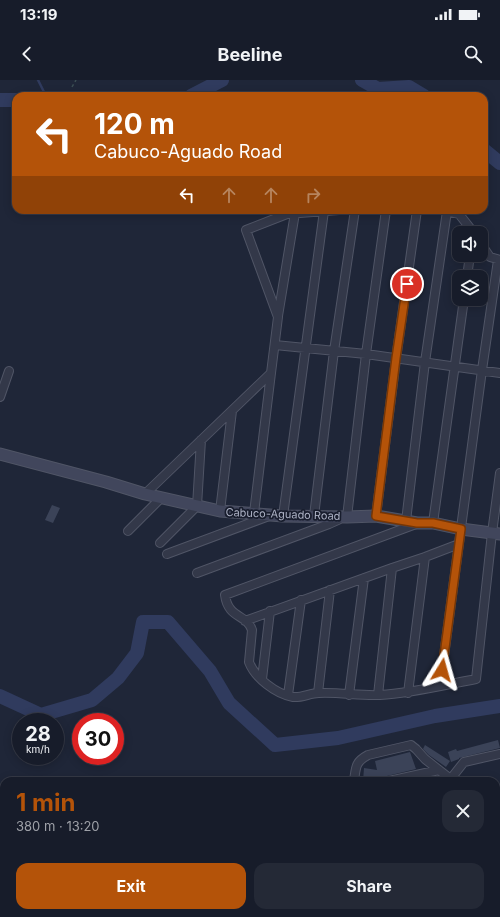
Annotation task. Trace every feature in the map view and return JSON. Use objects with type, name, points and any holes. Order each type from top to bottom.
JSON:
[{"type":"street","points":[[278,317],[246,230],[287,214]]},
{"type":"street","points":[[254,513],[272,358],[295,214]]},
{"type":"street","points":[[167,554],[277,515],[305,348],[324,214]]},
{"type":"street","points":[[314,516],[334,351],[354,214]]},
{"type":"street","points":[[197,573],[329,524],[345,516],[385,214]]},
{"type":"street","points":[[376,516],[416,214]]},
{"type":"street","points":[[406,521],[444,214]]},
{"type":"street","points":[[458,214],[467,226]]},
{"type":"street","points":[[440,686],[482,370],[499,260],[490,257],[488,254]]},
{"type":"street","points":[[433,523],[463,306]]},
{"type":"street","points":[[275,345],[366,354],[500,373]]},
{"type":"street","points":[[0,397],[9,371]]},
{"type":"street","points":[[145,494],[271,373]]},
{"type":"street","points":[[220,511],[232,411]]},
{"type":"street","points":[[160,543],[197,506],[201,440]]},
{"type":"street","name":"Cabuco-Aguado Road","points":[[0,454],[145,494],[220,511],[277,515],[376,516],[417,523],[433,523],[496,534]]},
{"type":"street","points":[[417,523],[225,595],[228,606],[231,610],[245,621],[252,630],[249,662],[251,667],[271,688],[288,695],[301,697],[318,693],[378,695],[408,693],[476,679],[496,534],[500,473]]},
{"type":"street","points":[[128,531],[161,498]]},
{"type":"street","points":[[245,621],[459,544]]},
{"type":"street","points":[[408,693],[425,557]]},
{"type":"street","points":[[378,695],[392,568]]},
{"type":"street","points":[[349,694],[364,578]]},
{"type":"street","points":[[318,693],[330,590]]},
{"type":"street","points":[[288,695],[302,600]]},
{"type":"street","points":[[262,679],[270,612]]},
{"type":"street","points":[[355,777],[357,764],[362,758],[368,755],[411,745],[425,759],[447,777]]},
{"type":"street","points":[[453,777],[464,762],[500,754]]},
{"type":"street","points":[[407,777],[439,770]]},
{"type":"path","points":[[72,87],[76,80]]},
{"type":"building","points":[[52,505],[60,508],[53,523],[45,520]]},
{"type":"building","points":[[498,740],[500,748],[459,758],[451,762],[448,752]]},
{"type":"building","points":[[425,745],[450,761],[446,767],[423,749]]},
{"type":"building","points":[[410,752],[416,769],[385,777],[363,777],[364,768],[377,770],[375,761]]},
{"type":"waterway","points":[[38,80],[44,92]]},
{"type":"waterway","points":[[199,92],[222,80]]},
{"type":"waterway","points":[[362,80],[378,89],[409,87],[417,92]]},
{"type":"waterway","points":[[0,100],[12,100]]},
{"type":"waterway","points":[[488,153],[500,163]]},
{"type":"waterway","points":[[0,696],[41,715],[92,700],[118,678],[137,653],[143,622],[168,622],[210,671],[229,703],[275,745],[338,738],[435,716],[500,706]]},
{"type":"route","points":[[407,284],[376,516],[417,523],[433,523],[461,529],[442,670]]}]
